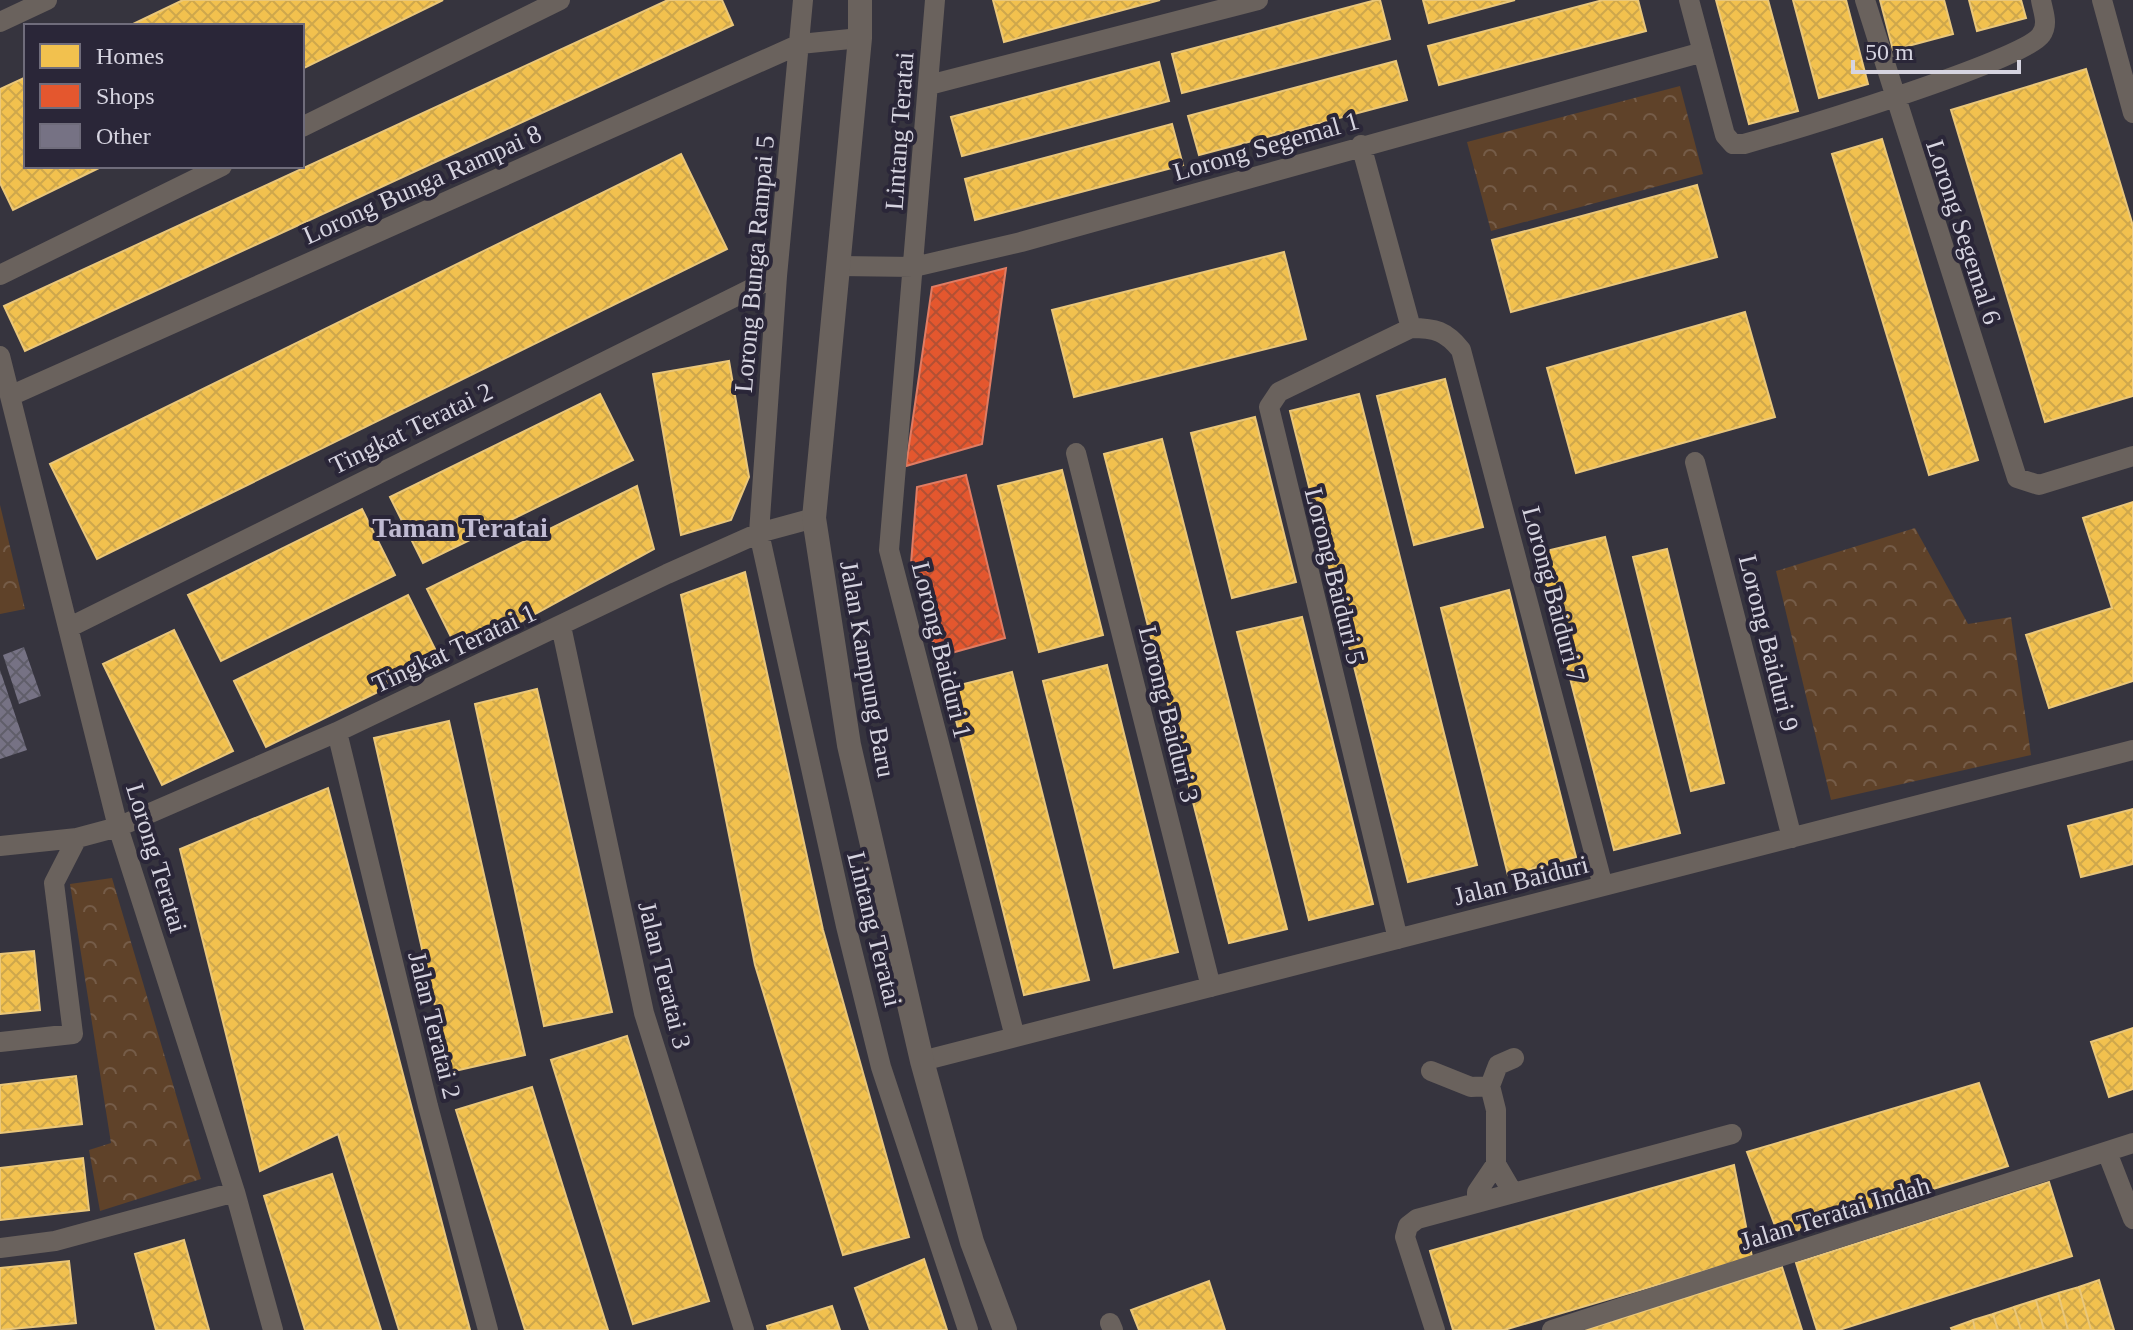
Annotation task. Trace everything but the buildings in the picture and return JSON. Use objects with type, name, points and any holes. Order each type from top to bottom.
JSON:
[{"type":"street","points":[[0,22],[47,0]]},
{"type":"street","points":[[304,126],[560,0]]},
{"type":"street","name":"Lorong Bunga Rampai 5","points":[[759,533],[777,276],[803,0]]},
{"type":"street","name":"Jalan Kampung Baru","points":[[860,0],[860,38],[840,266],[814,518],[849,745],[922,1061],[972,1242],[1005,1330]]},
{"type":"street","name":"Lintang Teratai","points":[[914,267],[935,0]]},
{"type":"street","points":[[929,85],[1258,0]]},
{"type":"street","points":[[1689,0],[1725,135],[1733,144],[1744,144],[1893,97],[2032,44],[2042,35],[2046,22],[2041,0]]},
{"type":"street","name":"Lorong Segemal 6","points":[[1865,0],[1893,97],[2017,478],[2039,485],[2133,456]]},
{"type":"street","points":[[2102,0],[2133,113]]},
{"type":"street","name":"Lorong Bunga Rampai 8","points":[[10,396],[800,44],[860,38]]},
{"type":"street","name":"Lorong Segemal 1","points":[[840,266],[914,267],[1052,235],[1361,145],[1703,52]]},
{"type":"street","points":[[1361,145],[1411,328]]},
{"type":"street","points":[[0,275],[218,168]]},
{"type":"street","name":"Lorong Baiduri 1","points":[[914,267],[889,550],[1015,1037]]},
{"type":"street","name":"Tingkat Teratai 2","points":[[68,628],[777,276]]},
{"type":"street","name":"Lorong Baiduri 5","points":[[1398,939],[1269,407],[1279,392],[1411,328],[1434,328]]},
{"type":"street","name":"Lorong Baiduri 7","points":[[1434,328],[1449,335],[1461,350],[1603,886]]},
{"type":"street","name":"Lorong Teratai","points":[[0,356],[118,827],[235,1192],[273,1330]]},
{"type":"street","name":"Lorong Baiduri 3","points":[[1076,453],[1211,987]]},
{"type":"street","name":"Lorong Baiduri 9","points":[[1695,462],[1792,838]]},
{"type":"street","name":"Tingkat Teratai 1","points":[[0,846],[77,838],[118,827],[337,732],[759,533],[814,518]]},
{"type":"street","name":"Lintang Teratai","points":[[759,533],[819,809],[881,1067],[968,1330]]},
{"type":"street","name":"Jalan Teratai 3","points":[[561,626],[644,1013],[744,1330]]},
{"type":"street","name":"Jalan Teratai 2","points":[[337,732],[424,1091],[488,1330]]},
{"type":"street","name":"Jalan Baiduri","points":[[922,1061],[2133,750]]},
{"type":"street","points":[[0,1042],[73,1034],[54,883],[77,838]]},
{"type":"street","points":[[1513,1193],[1496,1164],[1496,1110],[1490,1086],[1498,1065],[1514,1058]]},
{"type":"street","points":[[1431,1071],[1471,1087],[1490,1086]]},
{"type":"street","points":[[1435,1330],[1405,1237],[1408,1226],[1417,1219],[1732,1134]]},
{"type":"street","name":"Jalan Teratai Indah","points":[[1552,1330],[2133,1143]]},
{"type":"street","points":[[2107,1152],[2133,1219]]},
{"type":"street","points":[[1477,1203],[1477,1192],[1496,1164]]},
{"type":"street","points":[[0,1248],[55,1241],[235,1192]]},
{"type":"green space","points":[[1680,86],[1703,174],[1491,231],[1467,142]]},
{"type":"green space","points":[[0,505],[25,609],[0,614]]},
{"type":"green space","points":[[1915,528],[1968,624],[2011,617],[2031,755],[1831,800],[1776,571]]},
{"type":"green space","points":[[112,878],[201,1179],[100,1211],[89,1150],[111,1143],[70,884]]},
{"type":"district","name":"Taman Teratai","points":[[460,527]]}]
